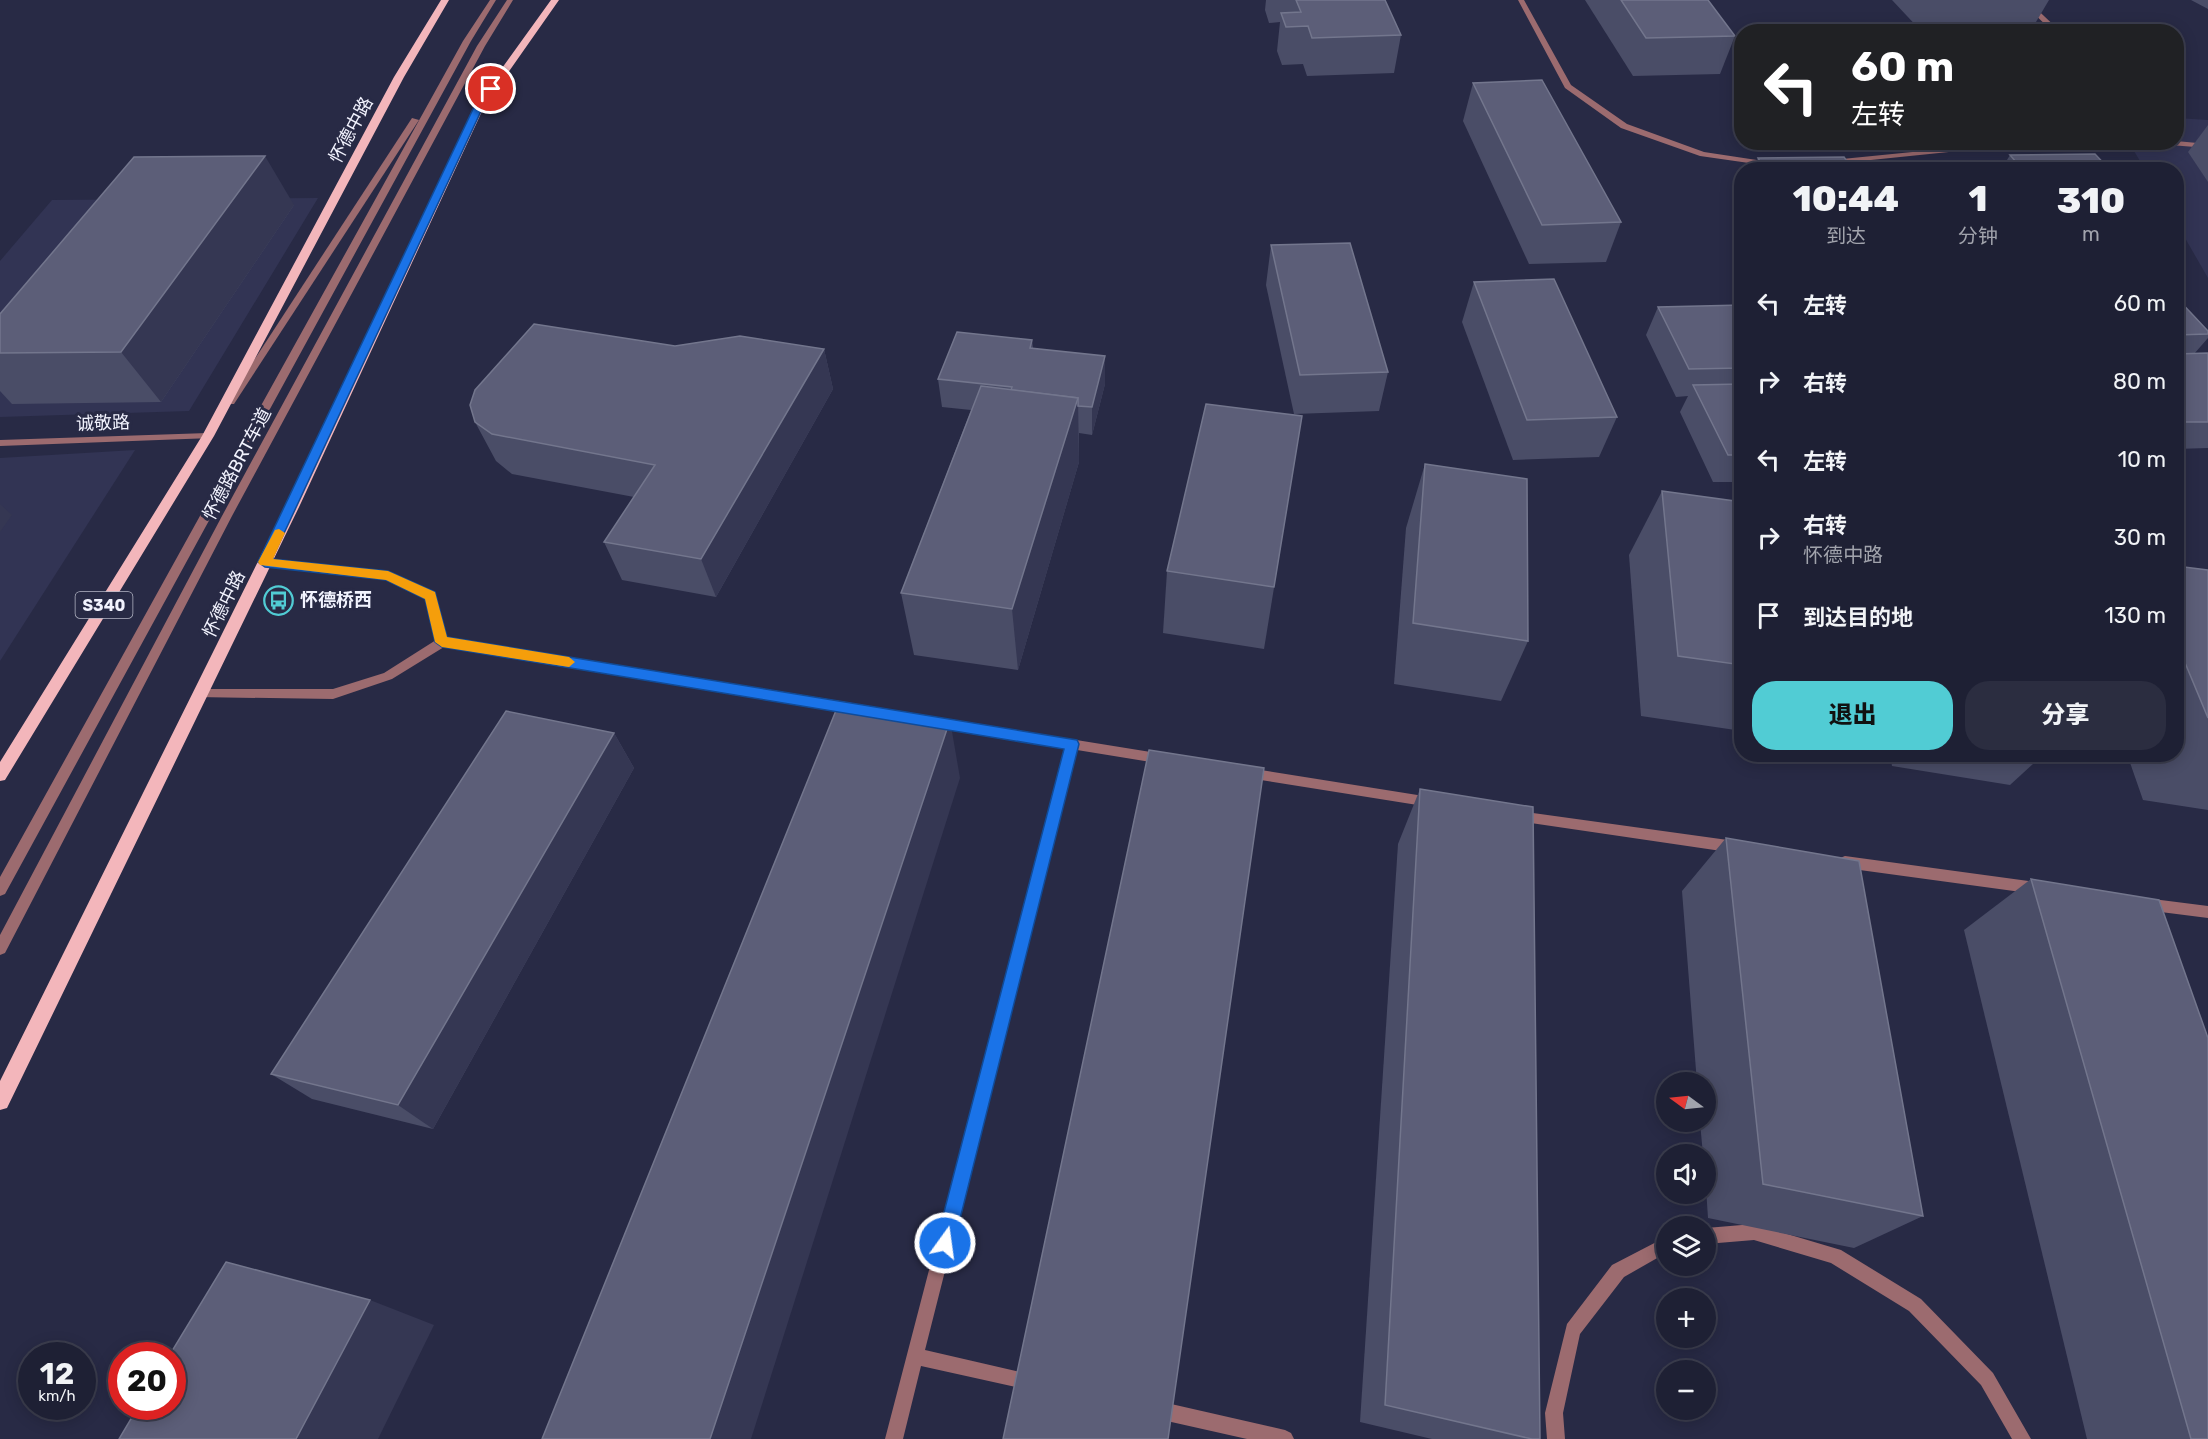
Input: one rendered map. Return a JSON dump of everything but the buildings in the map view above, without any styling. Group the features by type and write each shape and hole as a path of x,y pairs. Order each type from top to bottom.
{"main road":[{"name":"怀德中路","path":"0,775 208,436 399,77 445,0"},
{"name":"怀德中路","path":"0,1101 265,562 479,107 555,0"}],"street":[{"name":"怀德路BRT车道","path":"0,890 467,41 493,0"},
{"name":"怀德路BRT车道","path":"0,949 255,464 475,57 510,0"},
{"path":"1521,0 1568,86 1624,126 1703,154 1755,162"},
{"path":"2023,0 2049,24"},
{"path":"208,436 467,41"},
{"path":"2184,144 2208,146"},
{"path":"1828,162 1957,150"},
{"name":"诚敬路","path":"0,443 208,436"},
{"path":"265,562 388,576 431,596 442,642"},
{"path":"200,694 333,694 388,676 442,642 862,710"},
{"path":"921,720 1179,761"},
{"path":"894,1439 1072,744"},
{"path":"1238,771 1439,803"},
{"path":"1510,814 1746,849"},
{"path":"1829,860 2042,889"},
{"path":"2137,903 2208,912"},
{"path":"1716,1235 1754,1232 1835,1256 1915,1305 1987,1379 2022,1439"},
{"path":"1556,1439 1554,1413 1573,1330 1618,1271 1656,1250"},
{"path":"916,1356 1043,1385"},
{"path":"1147,1408 1285,1439"}],"shaded area":[{"path":"2184,118 2208,120 2208,278 2184,236 2184,162 2141,162 2133,150 2184,150"},
{"path":"318,198 189,411 0,417 0,261 52,200"},
{"path":"135,450 0,661 0,458"}],"slow traffic":[{"path":"279,533 265,562 388,576 431,596 442,642 569,662"}],"place":[{"name":"怀德桥西","path":"279,600"}],"route":[{"path":"491,89 479,107 265,562 388,576 431,596 442,642 1072,744 945,1243"}]}
